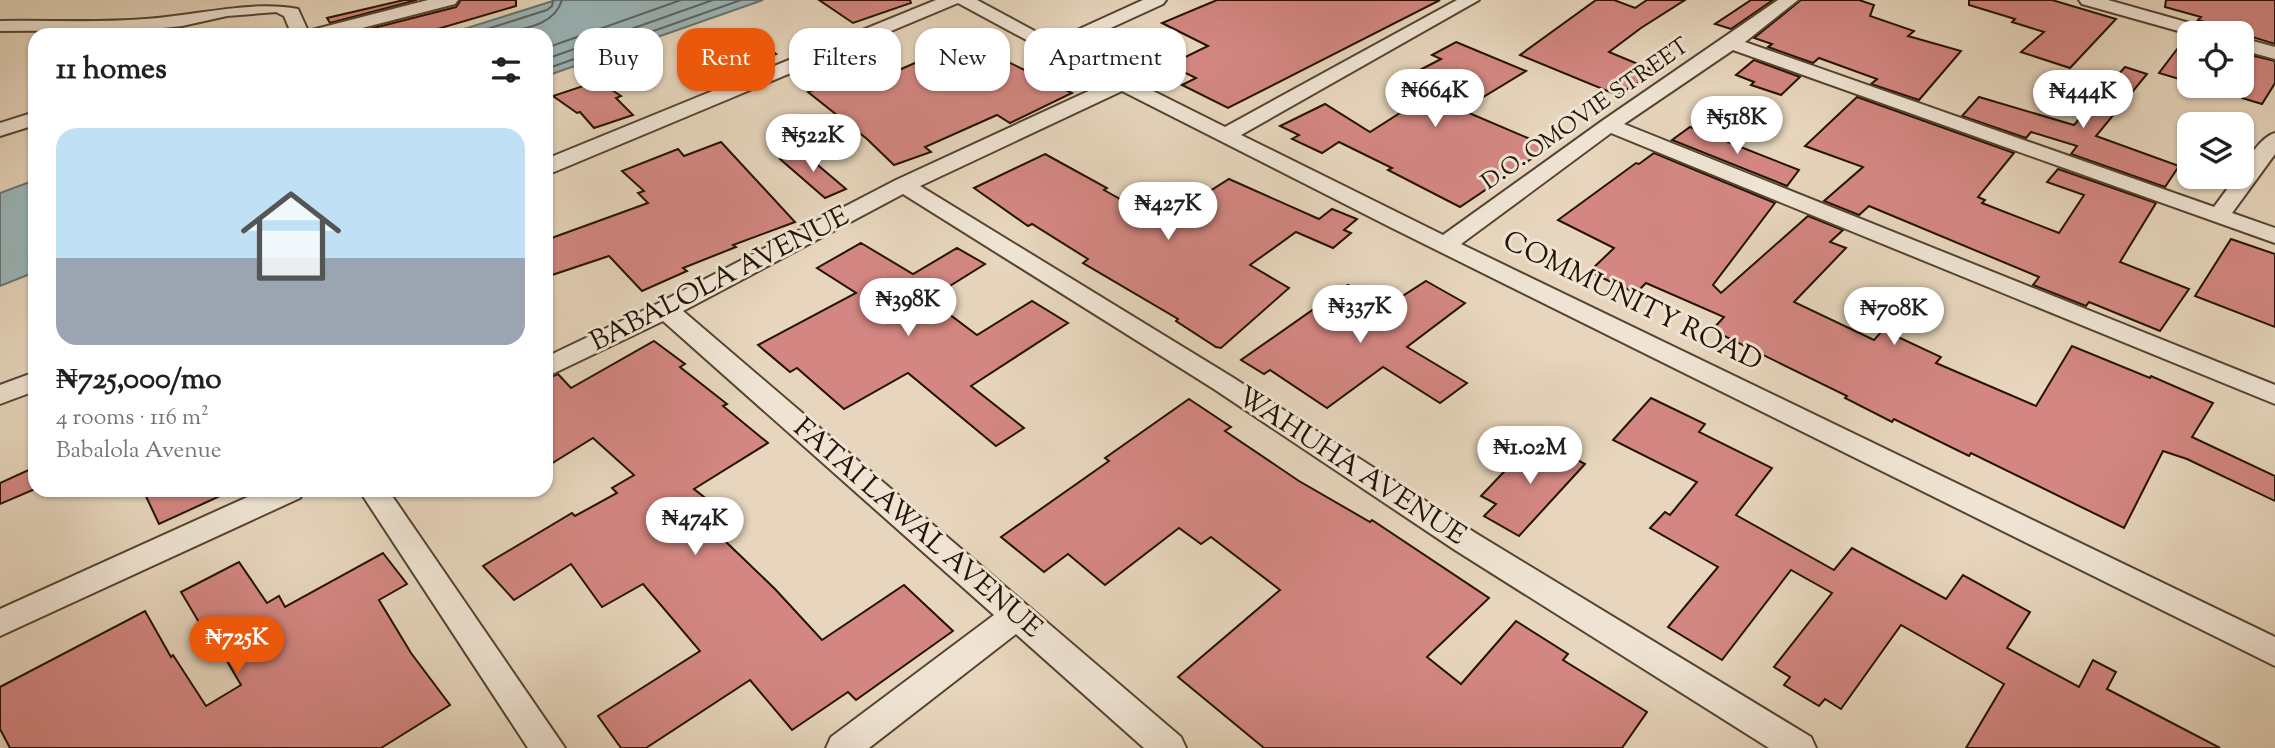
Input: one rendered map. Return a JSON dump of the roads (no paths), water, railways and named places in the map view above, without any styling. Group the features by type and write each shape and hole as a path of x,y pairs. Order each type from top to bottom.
{"street":[{"path":"341,28 449,0"},
{"path":"553,164 951,0"},
{"name":"COMMUNITY ROAD","path":"964,0 1024,33"},
{"path":"1096,28 1157,0"},
{"path":"1226,135 1470,0"},
{"name":"D.O. OMOVIE STREET","path":"1445,244 1788,0"},
{"path":"2088,0 2177,25"},
{"path":"0,26 143,25 284,4 292,13 298,28"},
{"path":"1731,43 2275,236"},
{"path":"2254,47 2275,53"},
{"name":"BABALOLA AVENUE","path":"553,365 666,310 904,185 1105,91"},
{"name":"COMMUNITY ROAD","path":"1138,91 2275,652"},
{"path":"0,130 28,120"},
{"path":"1609,125 2275,395"},
{"path":"2218,217 2275,139"},
{"name":"WAHUHA AVENUE","path":"904,185 1223,383 1466,542 1799,748"},
{"name":"FATAI LAWAL AVENUE","path":"666,310 1169,748"},
{"path":"0,395 28,385"},
{"path":"0,623 275,497"},
{"path":"378,497 548,748"},
{"path":"844,748 1016,616"}],"water":[{"path":"556,0 763,0 663,35 663,28 574,28 574,66 553,74 553,28 467,28"},
{"path":"28,183 28,275 0,286 0,193"}]}
